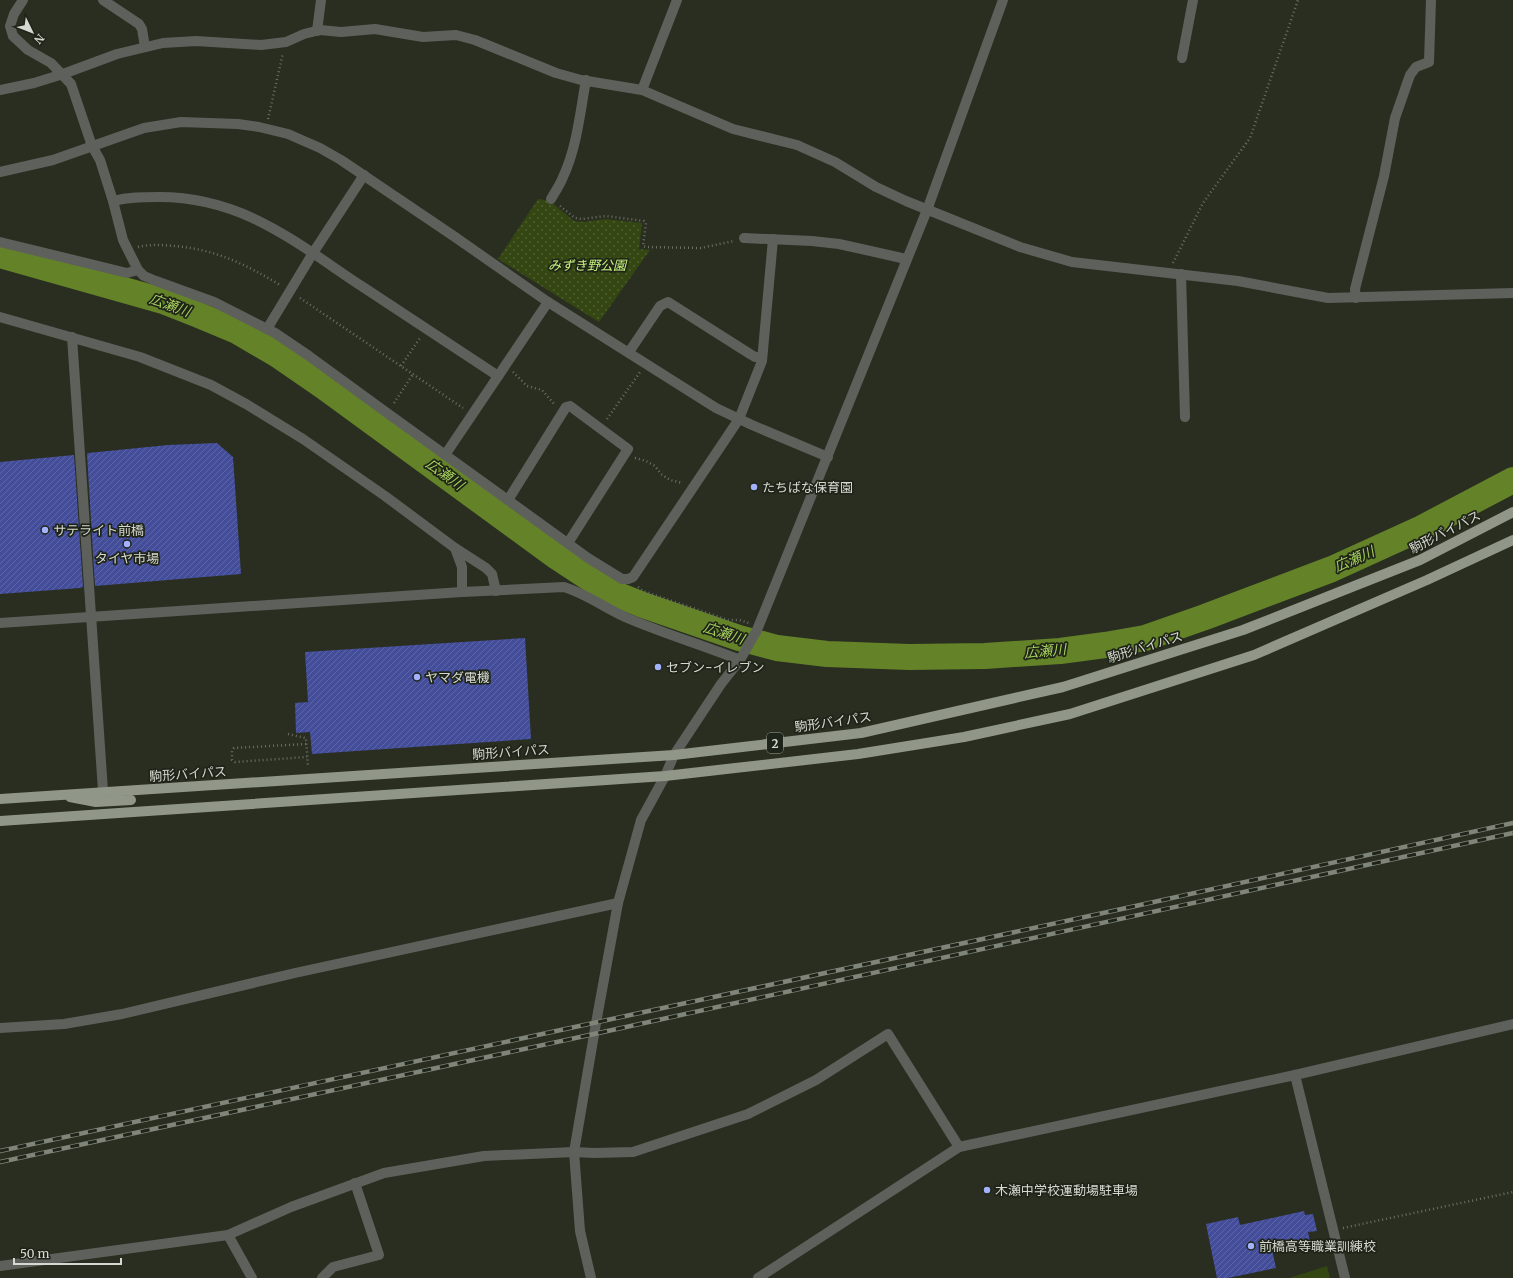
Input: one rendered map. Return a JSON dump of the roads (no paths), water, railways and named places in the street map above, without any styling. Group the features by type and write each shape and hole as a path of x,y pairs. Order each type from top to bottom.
{"main road":[{"name":"駒形バイパス","path":"0,799 103,791 674,755 861,733 1063,687 1243,630 1420,560 1513,512"},
{"name":"2","path":"0,821 665,776 858,754 964,737 1070,714 1254,655 1427,580 1513,540"},
{"path":"60,794 96,802 131,800"}],"street":[{"path":"23,0 14,14 10,26 13,36 28,50 51,63 71,84 92,146 100,160 114,201 123,240 138,270 144,276 156,282 214,302 267,329 310,356 568,543 622,579 628,580 633,577 739,419 762,361 773,239"},
{"path":"103,0 139,24 142,29 145,47"},
{"path":"317,31 321,0"},
{"path":"642,90 677,0"},
{"path":"591,1278 580,1232 574,1152 618,903 641,820 665,776 674,755 721,684 742,656 758,628 927,210 1003,0"},
{"path":"1182,58 1193,0"},
{"path":"1356,298 1355,289 1384,176 1395,118 1410,75 1416,67 1429,62 1431,0"},
{"path":"0,90 34,83 117,54 163,43 196,41 262,45 286,42 304,34 317,31 341,32 375,29 423,37 456,35 465,37 556,74 642,90 733,129 797,145 835,162 876,186 927,210 1020,247 1072,262 1238,281 1328,298 1513,292"},
{"path":"551,199 563,178 570,159 577,132 586,80"},
{"path":"0,172 53,160 144,128 181,122 238,124 288,134 320,148 364,175 548,302 716,408 828,457"},
{"path":"267,329 313,253 364,175"},
{"path":"114,201 140,197 171,197 195,200 223,206 260,220 313,253 498,376"},
{"path":"744,238 812,241 839,244 906,259"},
{"path":"0,242 127,274 138,270"},
{"path":"1180,274 1184,417"},
{"path":"445,455 548,302"},
{"path":"629,352 660,306 668,302 755,357 762,357"},
{"path":"0,317 140,357 211,385 246,404 303,439 386,496 455,548 486,568 492,574 496,590"},
{"path":"72,337 103,791"},
{"path":"508,500 566,407 570,406 601,428 628,449 568,543"},
{"path":"455,548 462,568 462,592"},
{"path":"0,623 462,592 564,587 580,592 634,621 742,656"},
{"path":"0,1028 64,1024 122,1014 295,973 618,903"},
{"path":"758,1278 959,1147 1296,1075 1513,1024"},
{"path":"0,1266 228,1236 291,1207 384,1173 484,1156 574,1152 633,1152 748,1114 816,1080 888,1034 959,1147"},
{"path":"1296,1075 1344,1278"},
{"path":"322,1278 333,1267 379,1255 355,1183"},
{"path":"228,1236 252,1278"}],"waterway":[{"name":"広瀬川","path":"0,255 163,301 237,331 278,355 323,386 557,557 598,584 618,595 643,605 739,638 777,648 827,654 909,657 985,656 1060,651 1145,638 1332,569 1422,528 1513,480"}],"railway":[{"path":"0,1151 1513,823"},
{"path":"0,1162 1513,833"}],"place":[{"name":"たちばな保育園","path":"754,487"},
{"name":"サテライト前橋","path":"45,530"},
{"name":"タイヤ市場","path":"127,544"},
{"name":"セブン-イレブン","path":"658,667"},
{"name":"ヤマダ電機","path":"417,677"},
{"name":"木瀬中学校運動場駐車場","path":"987,1190"},
{"name":"前橋高等職業訓練校","path":"1251,1246"}],"park label":[{"name":"みずき野公園","path":"587,265"}]}
